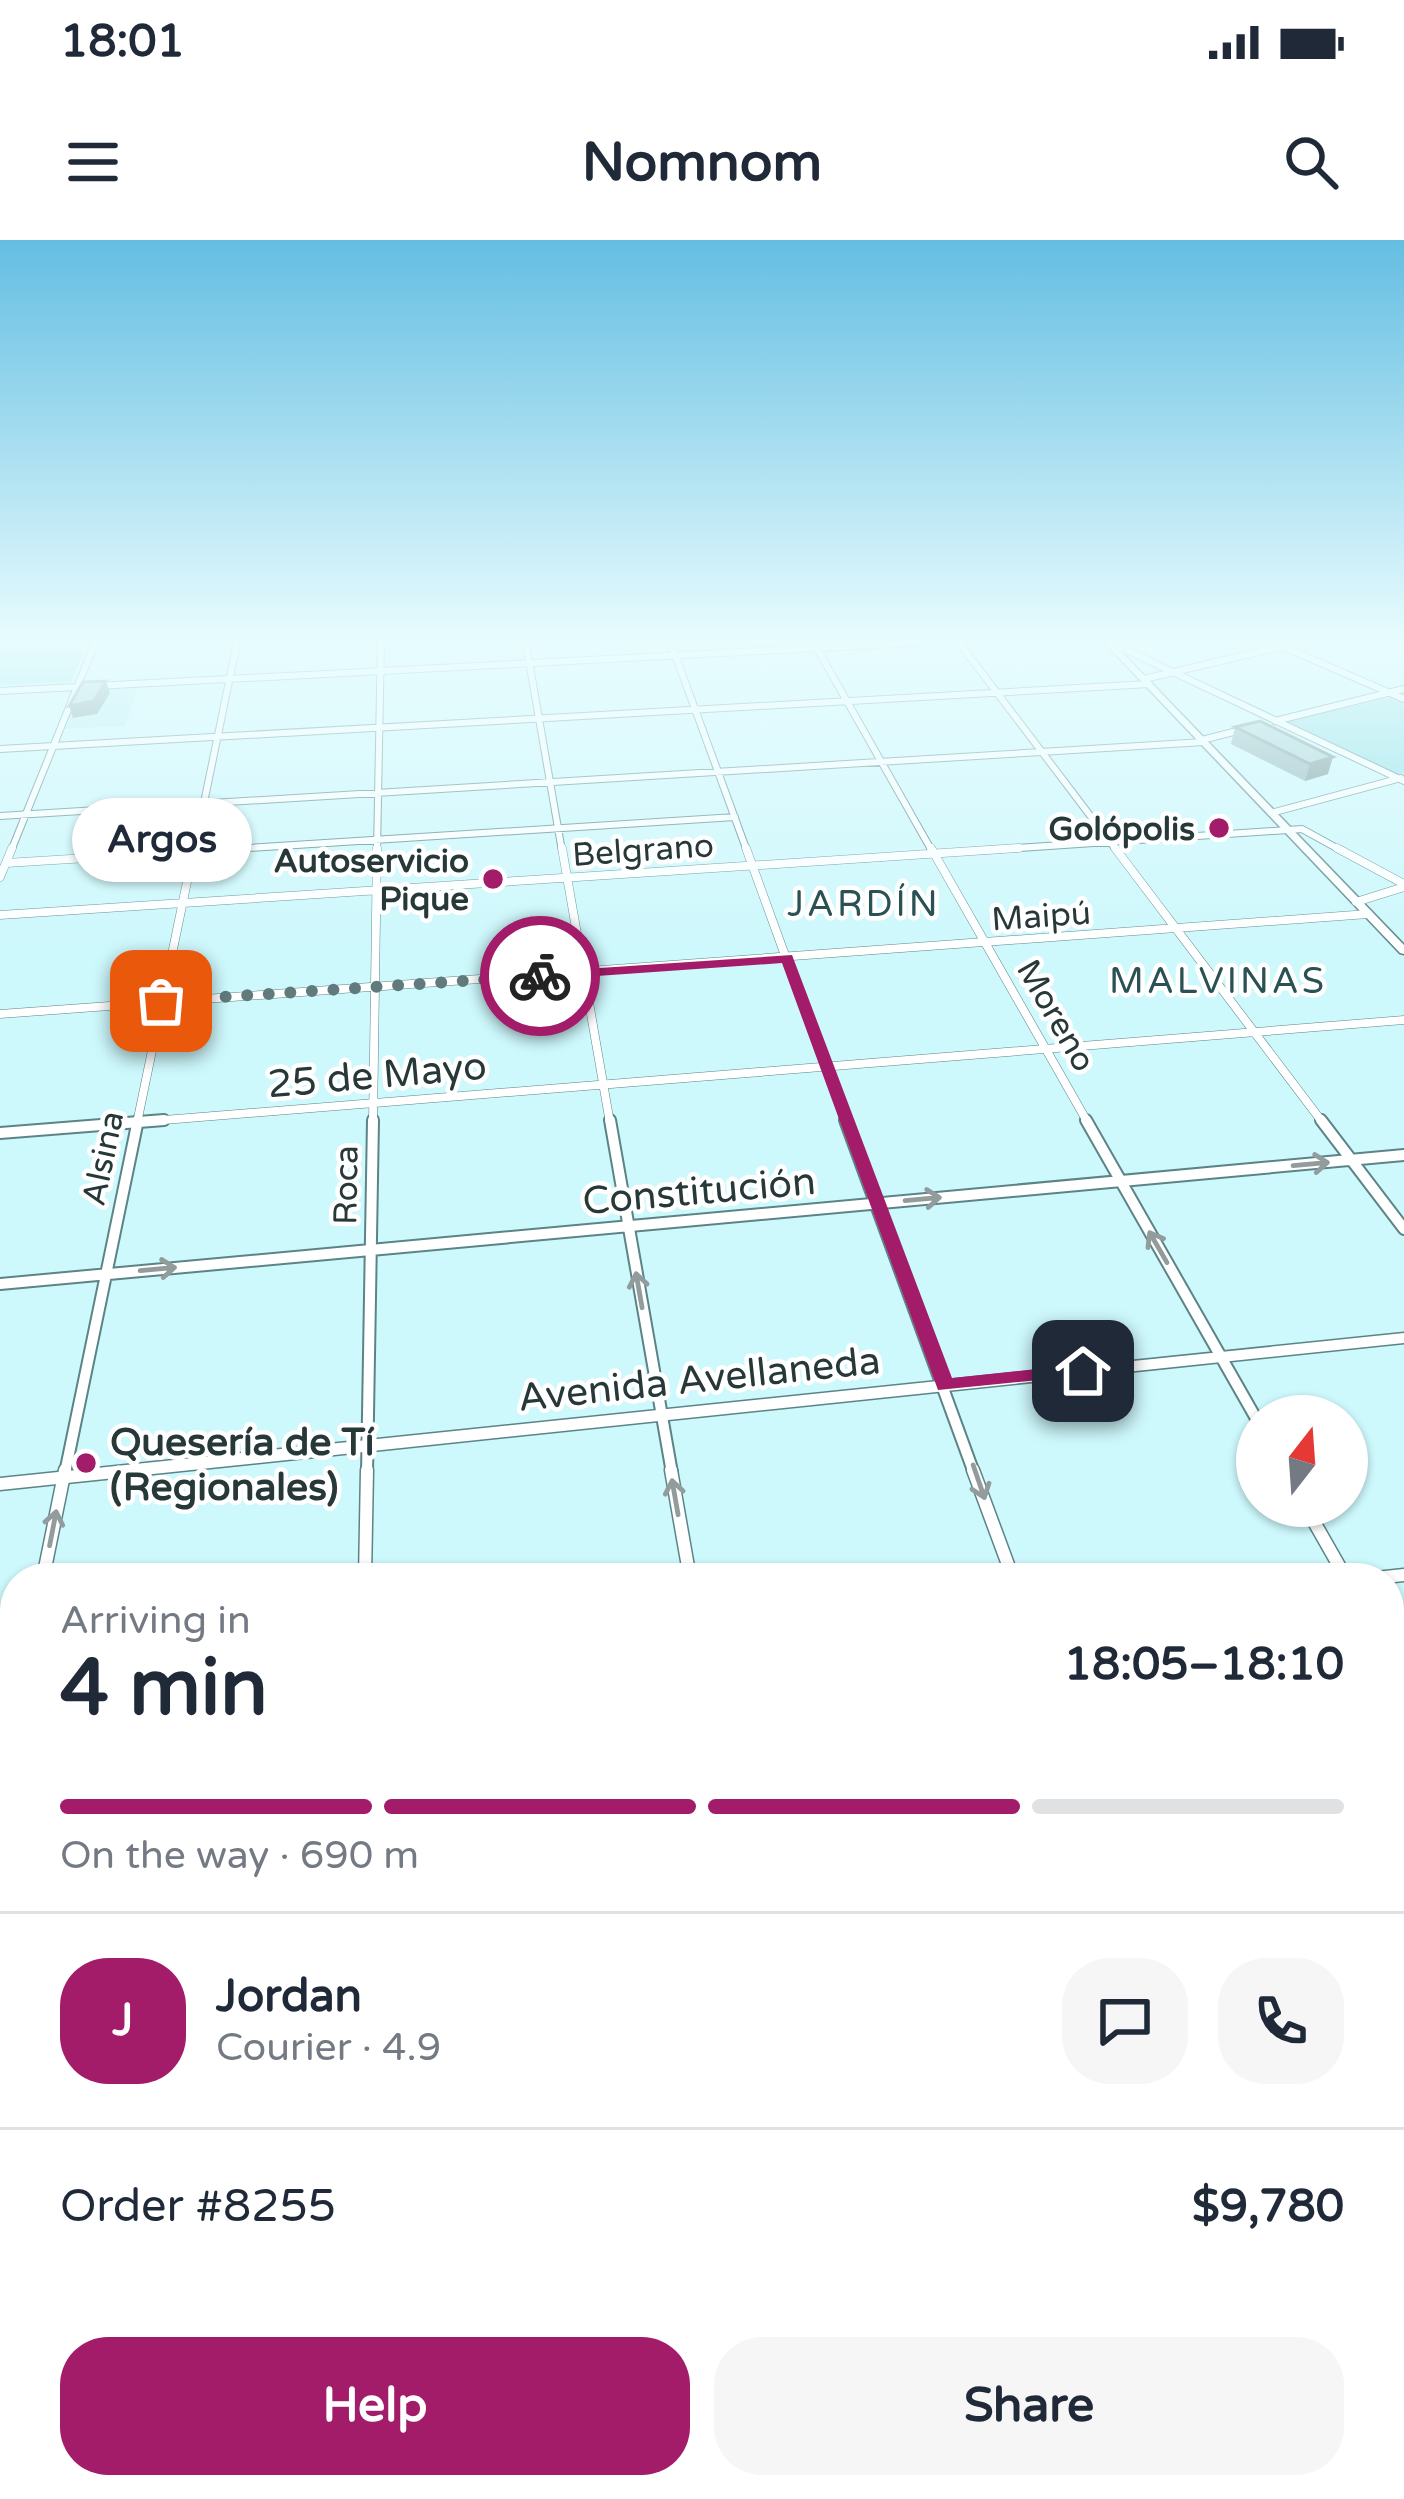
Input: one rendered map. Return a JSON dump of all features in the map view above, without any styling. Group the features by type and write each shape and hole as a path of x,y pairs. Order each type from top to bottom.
{"main road":[{"path":"1205,743 1404,951"},
{"name":"Avenida Avellaneda","path":"0,1474 367,1442 1404,1333"},
{"name":"Avenida Avellaneda","path":"0,1484 64,1472"}],"street":[{"path":"0,749 95,743"},
{"name":"Alsina","path":"46,1563 216,743"},
{"name":"Roca","path":"365,1563 379,743"},
{"path":"543,743 687,1563"},
{"path":"708,743 1008,1563"},
{"name":"Moreno","path":"872,743 1243,1395"},
{"path":"1035,743 1404,1229"},
{"path":"0,816 1171,743"},
{"path":"1325,743 1402,779"},
{"path":"0,877 52,746"},
{"path":"1271,813 1402,779"},
{"path":"6,863 735,817"},
{"path":"1288,830 1302,829 1404,885"},
{"name":"Belgrano","path":"0,915 1288,830"},
{"path":"1356,902 1404,885"},
{"name":"Maipú","path":"0,1014 1368,914"},
{"name":"25 de Mayo","path":"0,1132 1404,1020"},
{"name":"Constitución","path":"0,1284 1404,1155"},
{"path":"1317,1527 1337,1563"}],"shaded area":[{"path":"1330,743 1404,743 1404,773 1396,775"}],"building":[{"path":"1268,743 1305,743 1333,757 1310,764"}],"way so far":[{"path":"161,1001 540,976"}],"place":[{"name":"Golópolis","path":"1219,828"},
{"name":"Autoservicio Pique","path":"493,879"},
{"name":"Argos","path":"161,1001"},
{"name":"Quesería de Tí (Regionales)","path":"86,1463"}],"district":[{"name":"JARDÍN","path":"864,903"},
{"name":"MALVINAS","path":"1218,980"}],"route":[{"path":"540,976 787,958 945,1385 1083,1371"}]}
